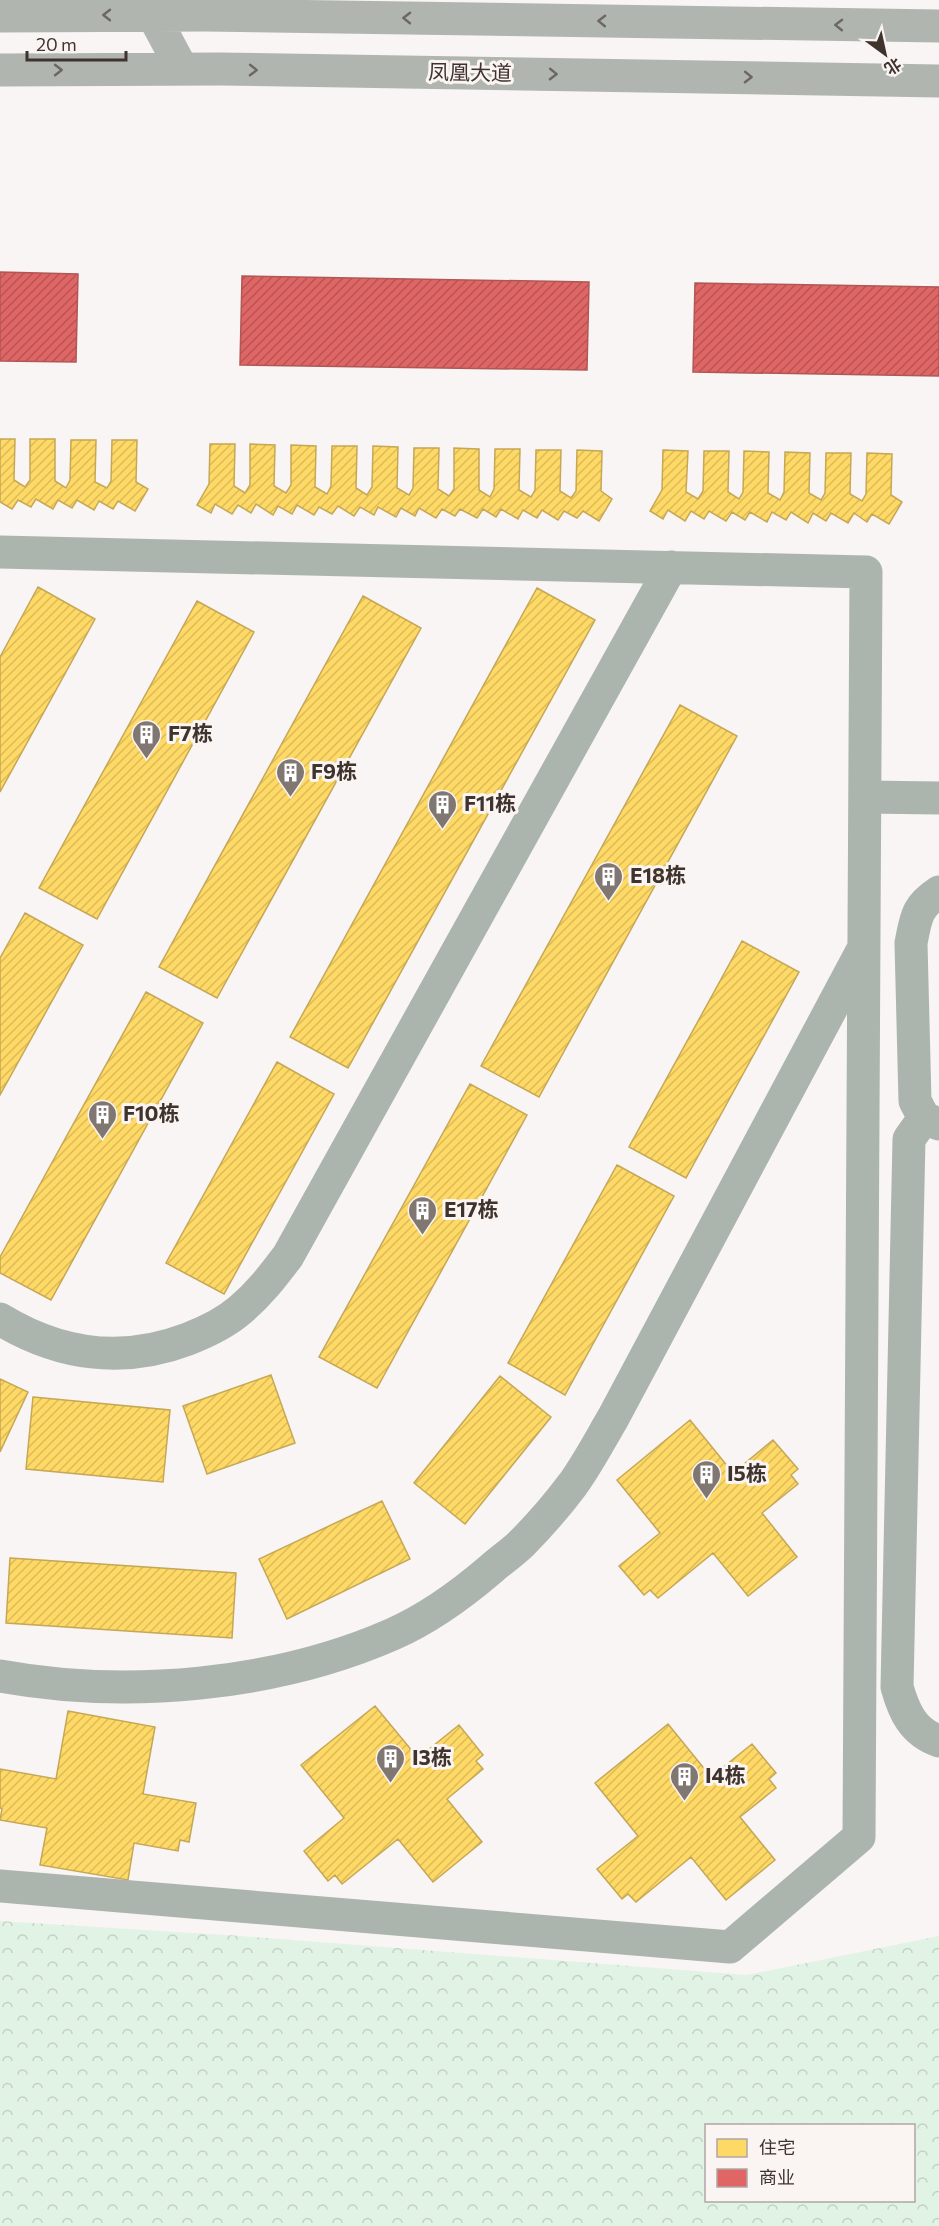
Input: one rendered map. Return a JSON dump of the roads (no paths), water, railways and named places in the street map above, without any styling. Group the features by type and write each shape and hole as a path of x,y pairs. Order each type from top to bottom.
{"main road":[{"path":"153,8 182,69"},
{"path":"0,16 153,8 649,11 939,27"},
{"path":"182,69 205,8"},
{"name":"凤凰大道","path":"0,70 182,69 939,81"}],"lane":[{"path":"0,552 866,572 859,1837 730,1947 0,1886"},
{"path":"0,1319 23,1333 58,1346 96,1353 134,1353 171,1346 206,1332 238,1312 266,1286 288,1256 671,567"},
{"path":"865,797 939,798"},
{"path":"939,892 924,902 916,920 911,944 915,1101 932,1121 909,1139 897,1687 903,1709 912,1723 929,1738 939,1741"},
{"path":"0,1676 67,1684 133,1686 189,1683 244,1676 321,1661 394,1634 461,1594 521,1544 572,1485 613,1418 864,948"}],"place":[{"name":"F7栋","path":"147,760"},
{"name":"F9栋","path":"290,798"},
{"name":"F11栋","path":"443,830"},
{"name":"E18栋","path":"609,902"},
{"name":"F10栋","path":"102,1140"},
{"name":"E17栋","path":"423,1236"},
{"name":"I5栋","path":"706,1500"},
{"name":"I3栋","path":"391,1784"},
{"name":"I4栋","path":"684,1802"}]}
